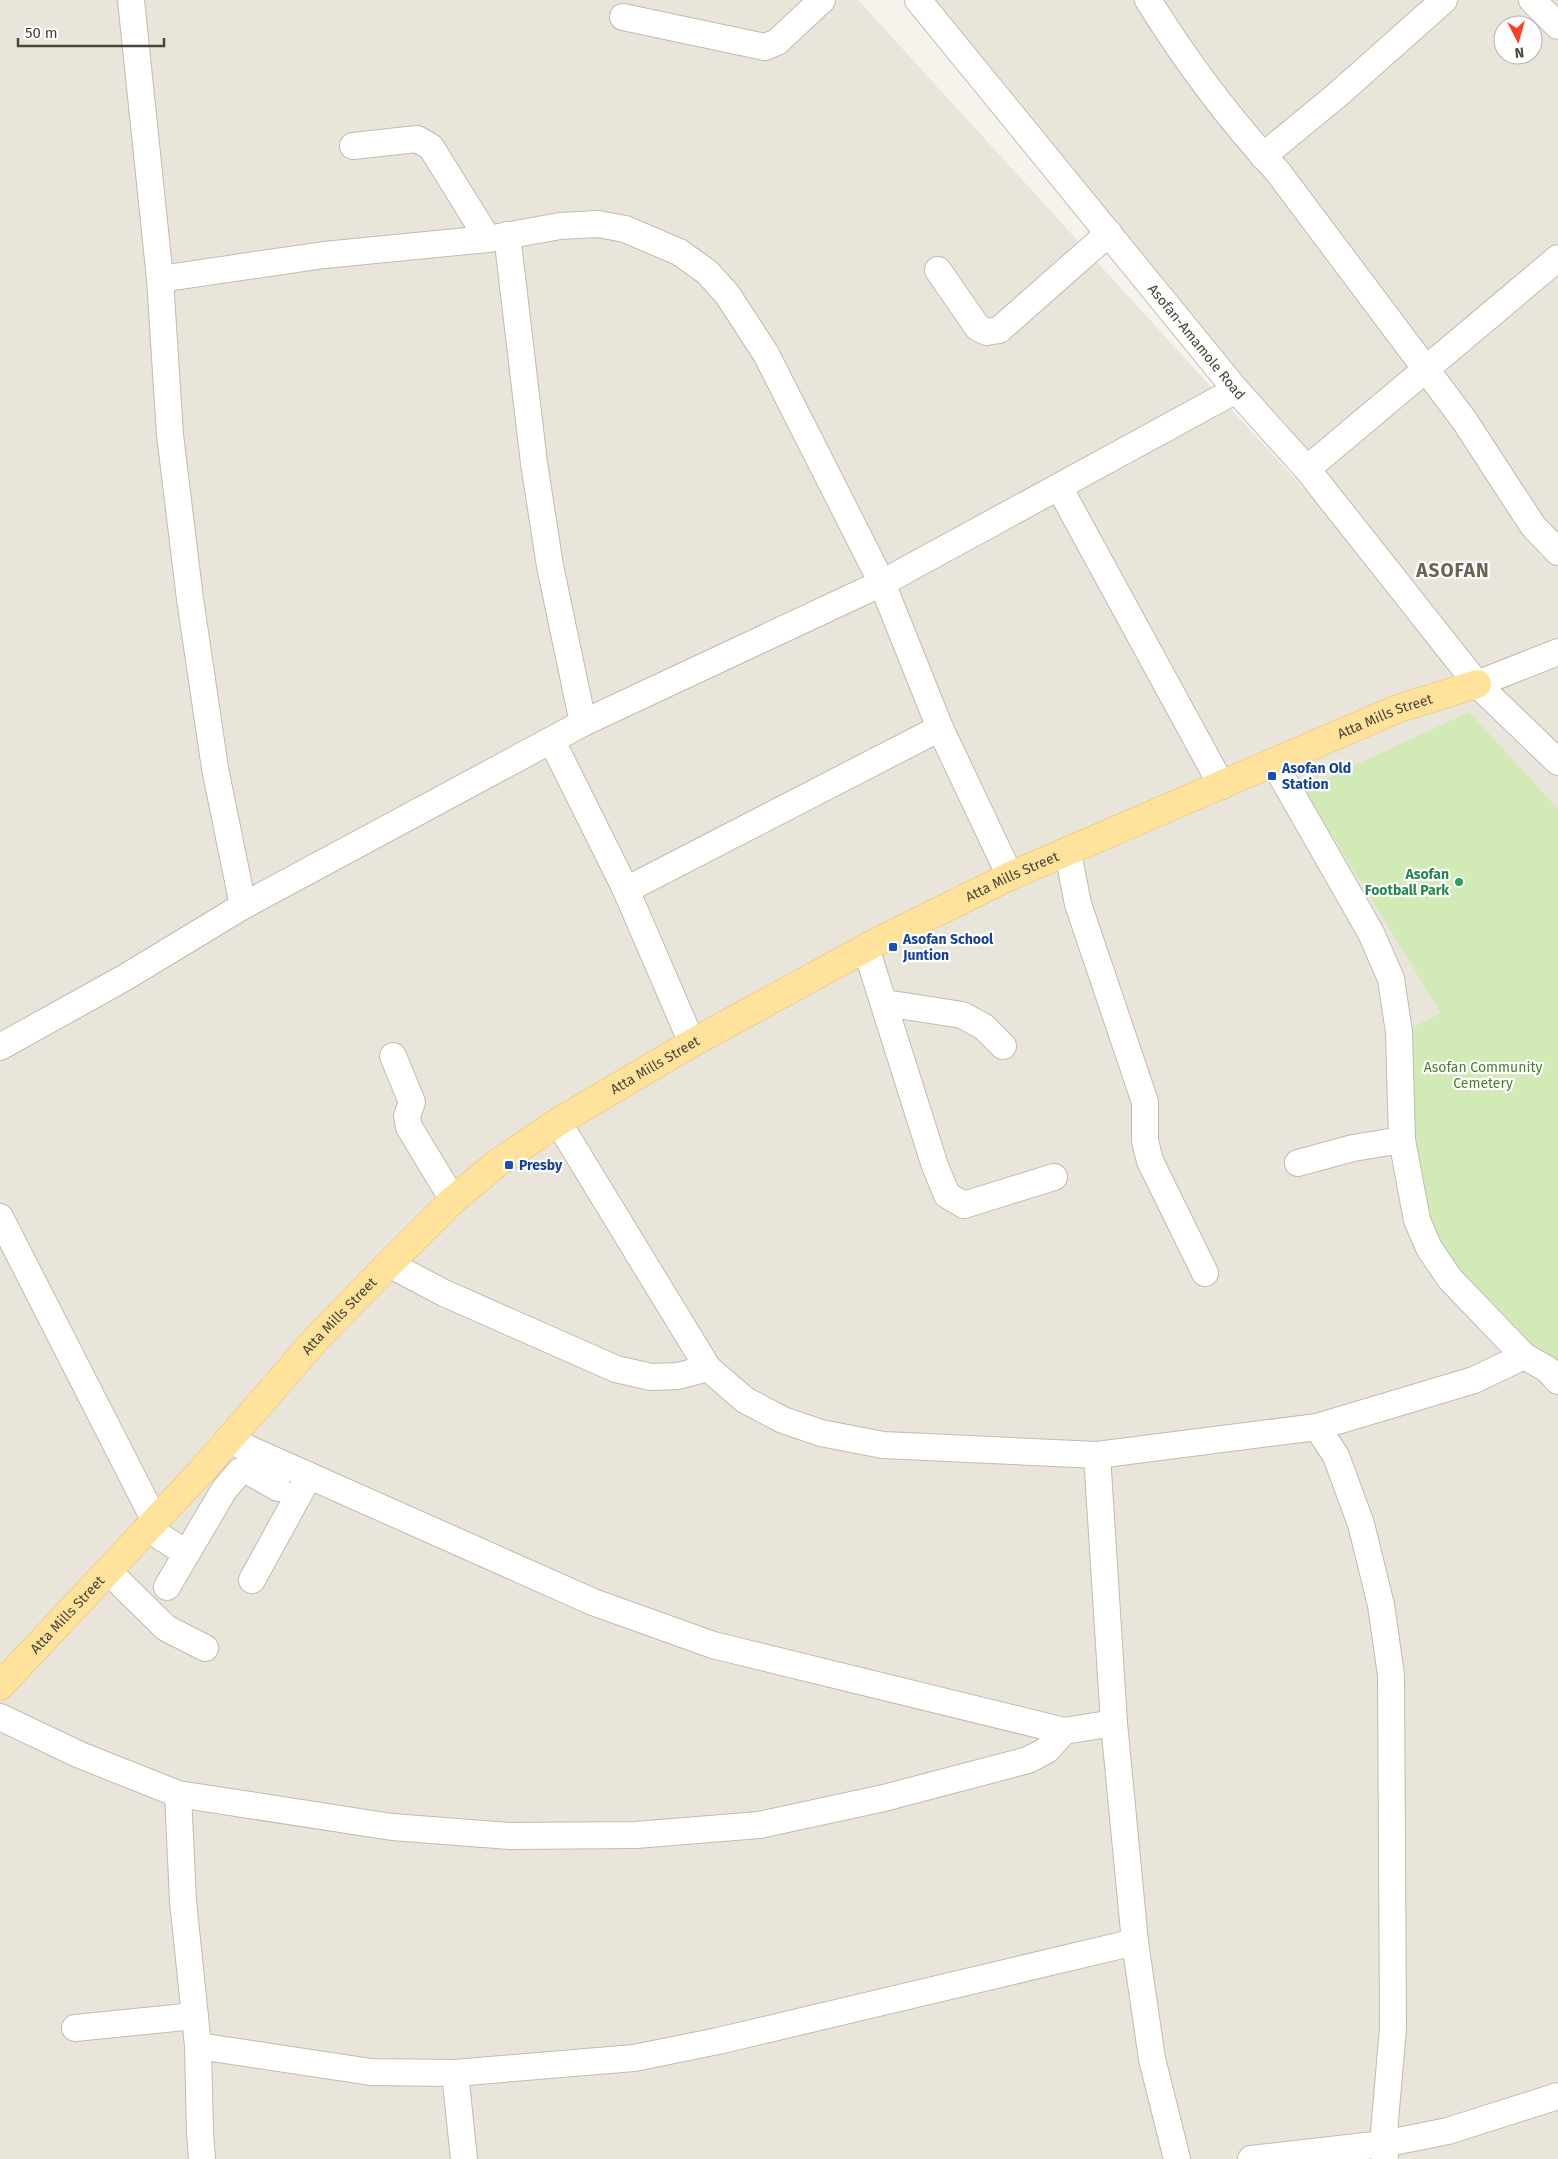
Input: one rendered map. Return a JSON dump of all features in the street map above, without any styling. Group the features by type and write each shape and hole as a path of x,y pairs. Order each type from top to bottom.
{"main road":[{"name":"Atta Mills Street","path":"0,1686 199,1474 318,1337 452,1200 495,1165 558,1122 692,1042 866,948 1010,876 1068,853 1397,709 1476,684"}],"street":[{"path":"130,0 160,279 170,435 190,599 215,768 244,906"},
{"path":"623,17 765,47 778,42 822,0"},
{"name":"Asofan-Amamole Road","path":"918,0 1236,390 1307,469 1476,684 1558,762"},
{"path":"1148,0 1170,36 1224,109 1310,214 1464,420 1533,526 1558,552"},
{"path":"1263,156 1336,96 1444,0"},
{"path":"1532,0 1558,26"},
{"path":"354,146 416,139 425,142 431,146 497,237 550,566 583,724"},
{"path":"160,279 324,255 497,237 560,226 598,224 625,229 671,249 707,272 727,294 766,354 882,583 940,728 1010,876"},
{"path":"938,270 978,328 987,332 999,330 1109,233"},
{"path":"1307,469 1558,258"},
{"path":"0,1047 124,978 244,906 583,724 882,583 1236,390"},
{"path":"1059,487 1222,786"},
{"path":"1476,684 1558,652"},
{"path":"626,890 940,728"},
{"path":"552,741 626,890 692,1042"},
{"path":"1274,763 1371,932 1392,979 1399,1032 1402,1140 1417,1220 1428,1248 1450,1279 1524,1356 1547,1369 1558,1381"},
{"path":"1068,853 1078,904 1144,1102 1145,1141 1150,1161 1205,1273"},
{"path":"866,948 885,1003 935,1166 947,1195 964,1205 1054,1176"},
{"path":"885,1003 962,1015 984,1027 1003,1046"},
{"path":"394,1056 412,1102 407,1116 409,1128 452,1200"},
{"path":"558,1122 708,1368 745,1400 783,1420 820,1433 883,1445 1097,1455 1277,1431 1317,1428 1474,1380 1524,1356"},
{"path":"1298,1163 1353,1148 1402,1140"},
{"path":"0,1217 151,1525 186,1553"},
{"path":"389,1264 444,1293 616,1369 651,1377 678,1376 708,1368"},
{"path":"1317,1428 1336,1456 1361,1524 1381,1605 1391,1675 1393,2028 1384,2152"},
{"path":"229,1440 593,1602 713,1644 1064,1731 1114,1723"},
{"path":"1097,1455 1114,1723 1135,1942 1152,2060 1177,2159"},
{"path":"167,1587 224,1490 240,1471 248,1471 278,1488"},
{"path":"199,1474 224,1490"},
{"path":"252,1580 309,1476"},
{"path":"109,1572 166,1628 205,1648"},
{"path":"0,1717 80,1755 178,1794 392,1827 510,1836 636,1835 759,1825 884,1798 1028,1760 1047,1750 1064,1731"},
{"path":"178,1794 183,1901 198,2046 202,2159"},
{"path":"198,2046 371,2072 456,2073 634,2058 718,2041 1135,1942"},
{"path":"75,2028 195,2016"},
{"path":"456,2073 464,2159"},
{"path":"1251,2159 1384,2152 1558,2096"}],"shaded area":[{"path":"0,0 858,0 1558,767 1558,2159 0,2159"},
{"path":"918,0 1558,0 1558,760"}],"green space":[{"name":"Asofan Community Cemetery","path":"1469,712 1558,809 1558,1362 1527,1341 1453,1262 1427,1223 1412,1148 1407,1030 1441,1013 1304,789"}],"place":[{"name":"Asofan Old Station","path":"1272,776"},
{"name":"Asofan Football Park","path":"1459,882"},
{"name":"Asofan School Juntion","path":"893,947"},
{"name":"Presby","path":"509,1165"}],"district":[{"name":"ASOFAN","path":"1453,570"}]}
